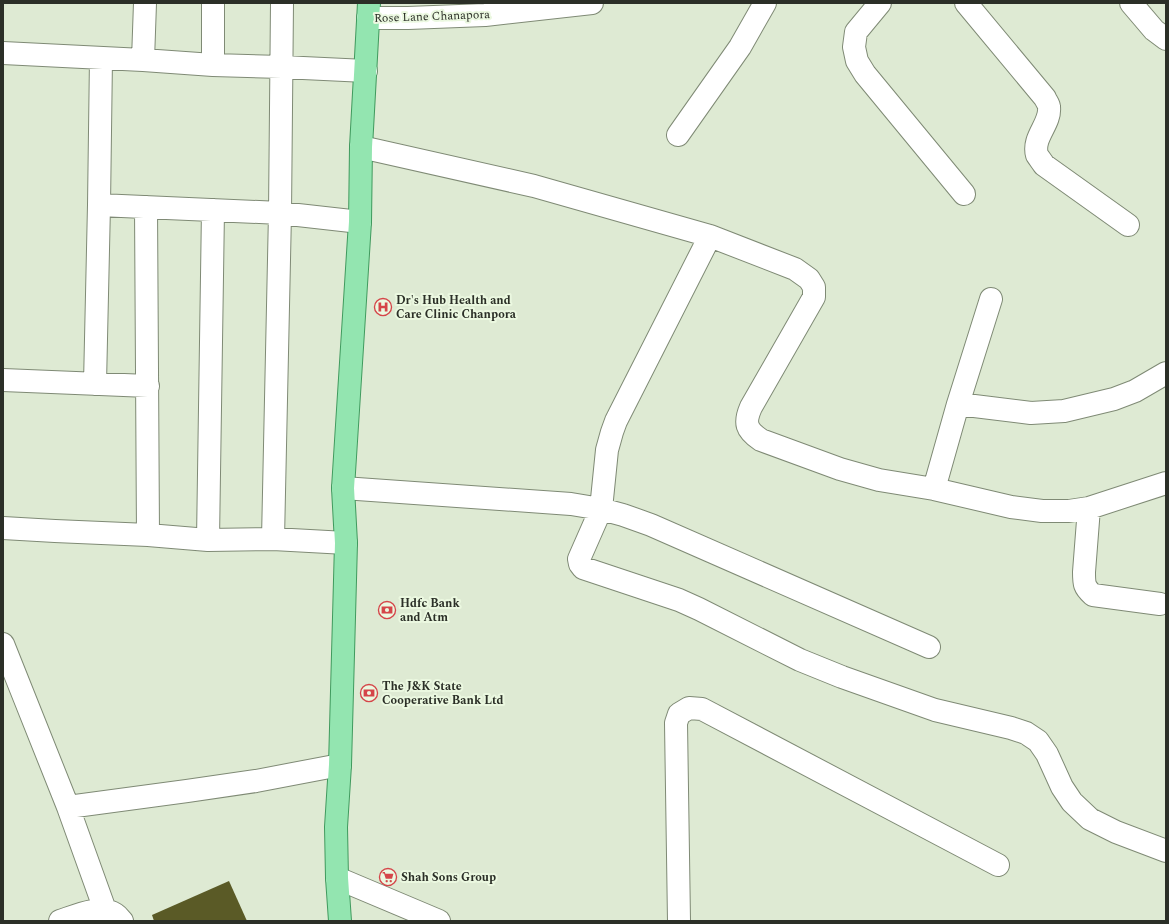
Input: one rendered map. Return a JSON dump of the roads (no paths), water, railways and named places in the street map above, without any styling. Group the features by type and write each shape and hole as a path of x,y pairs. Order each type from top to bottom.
{"main road":[{"path":"340,921 336,827 340,765 346,543 343,488 360,222 368,10"}],"street":[{"path":"143,60 145,3"},
{"path":"213,3 213,66"},
{"path":"273,539 280,213 282,3"},
{"name":"Rose Lane Chanapora","path":"368,10 408,18 485,15 592,3"},
{"path":"678,135 740,47 765,3"},
{"path":"880,3 856,32 854,47 857,61 865,74 964,194"},
{"path":"966,3 1045,98 1049,106 1048,118 1039,135 1036,147 1038,156 1044,165 1128,225"},
{"path":"1131,3 1154,30 1166,39"},
{"path":"3,53 143,60 213,66 282,67 366,71"},
{"path":"95,384 101,58"},
{"path":"362,148 534,186 710,236 795,269 809,279 814,287 814,297 747,416 748,425 753,434 761,440 840,469 879,480 934,489 1011,507 1042,511 1069,511 1089,508 1166,483"},
{"path":"99,205 280,213 360,222"},
{"path":"146,207 148,535"},
{"path":"208,540 213,210"},
{"path":"710,236 616,421 607,450 601,509 579,559 580,564 583,568 679,600 800,660 842,677 935,710 1011,728 1026,734 1038,741 1048,754 1062,787 1072,802 1090,819 1116,832 1166,851"},
{"path":"934,489 958,404 991,299"},
{"path":"958,404 1031,413 1064,411 1114,399 1135,390 1166,373"},
{"path":"3,380 148,386"},
{"path":"343,488 572,504 601,509 623,515 651,525 929,648"},
{"path":"1089,508 1084,572 1086,589 1094,595 1160,604"},
{"path":"3,528 148,535 208,540 273,539 346,543"},
{"path":"3,644 68,807 114,916"},
{"path":"679,921 676,723 679,714 689,708 702,709 998,864"},
{"path":"68,807 256,781 340,765"},
{"path":"337,878 439,921"},
{"path":"60,921 98,910 114,916"}],"place":[{"name":"Dr's Hub Health and Care Clinic Chanpora","path":"383,307"},
{"name":"Hdfc Bank and Atm","path":"387,610"},
{"name":"The J&K State Cooperative Bank Ltd","path":"369,693"},
{"name":"Shah Sons Group","path":"388,877"}]}
